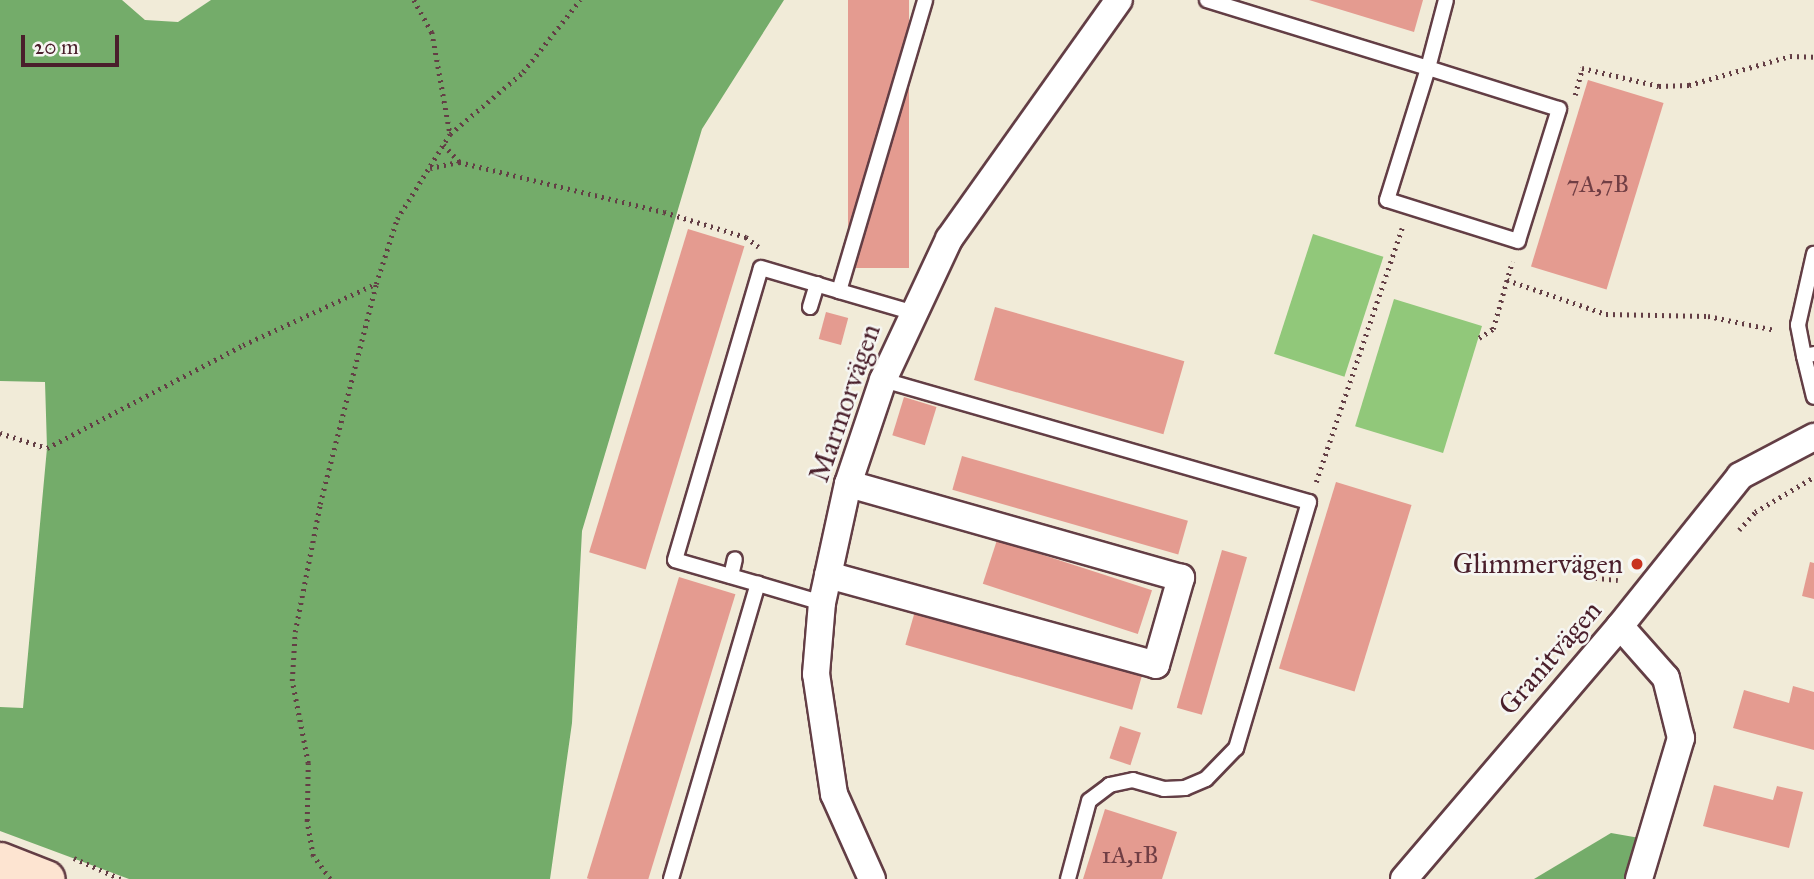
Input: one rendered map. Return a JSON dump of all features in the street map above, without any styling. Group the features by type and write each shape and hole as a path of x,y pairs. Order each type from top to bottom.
{"street":[{"name":"Marmorvägen","path":"872,879 834,794 822,737 816,674 822,603 848,484 883,380 911,312 949,239 1119,0"},
{"name":"Granitvägen","path":"1404,879 1620,626 1740,476 1814,437"},
{"path":"828,575 1156,665 1181,578 848,484"},
{"path":"1620,626 1666,678 1681,738 1639,879"},
{"path":"0,861 47,879"}],"lane":[{"path":"839,291 925,0"},
{"path":"1207,0 1428,68 1559,108 1518,241 1387,200 1428,68 1446,0"},
{"path":"1814,254 1799,338 1809,355 1814,397"},
{"path":"822,603 675,560 761,268 911,312"},
{"path":"810,307 817,284"},
{"path":"883,380 1309,502 1236,748 1214,773 1185,788 1164,789 1133,780 1110,785 1099,793 1089,801 1068,879"},
{"path":"731,576 735,559"},
{"path":"671,879 758,584"}],"path":[{"path":"414,0 432,32 450,134"},
{"path":"330,879 313,856 311,845 307,763 292,681 295,632 320,504 376,284 397,219 450,134 523,72 580,0"},
{"path":"1559,108 1574,99 1582,68 1658,86 1689,85 1790,56 1814,57"},
{"path":"443,145 459,162"},
{"path":"429,168 459,162 664,212 752,241 763,255 761,268"},
{"path":"1309,502 1409,207"},
{"path":"1479,338 1493,329 1518,241"},
{"path":"1507,280 1606,313 1708,316 1747,322 1799,338"},
{"path":"0,433 47,448 243,345 376,284"},
{"path":"1588,577 1624,581"}],"green space":[{"path":"0,0 122,0 145,20 178,22 211,0 784,0 702,129 582,531 572,723 550,879 129,879 0,831 0,707 23,708 47,448 45,382 0,381"},
{"path":"1313,234 1383,257 1344,377 1274,354"},
{"path":"1394,299 1482,326 1443,453 1355,426"},
{"path":"1611,833 1651,840 1639,879 1534,879"}],"building":[{"path":"848,0 909,0 909,268 848,268"},
{"path":"1309,0 1423,0 1414,32"},
{"path":"1588,80 1664,103 1607,290 1531,266"},
{"path":"688,229 744,246 646,569 589,552"},
{"path":"995,307 1184,361 1163,434 974,380"},
{"path":"826,312 848,318 841,345 819,339"},
{"path":"904,397 937,407 925,445 892,435"},
{"path":"962,456 1188,521 1178,554 952,490"},
{"path":"1336,482 1412,505 1355,692 1279,668"},
{"path":"997,540 1152,590 1138,634 983,584"},
{"path":"1222,550 1247,557 1202,715 1177,708"},
{"path":"1810,562 1814,563 1814,599 1802,596"},
{"path":"679,577 735,594 648,879 587,878"},
{"path":"915,611 1142,676 1132,710 905,645"},
{"path":"1793,686 1814,692 1814,750 1733,728 1744,690 1789,703"},
{"path":"1120,726 1141,733 1130,765 1109,758"},
{"path":"1714,785 1773,800 1777,786 1803,792 1789,848 1703,826"},
{"path":"1105,809 1177,832 1162,879 1083,879"}],"place":[{"name":"Glimmervägen","path":"1637,564"}]}
